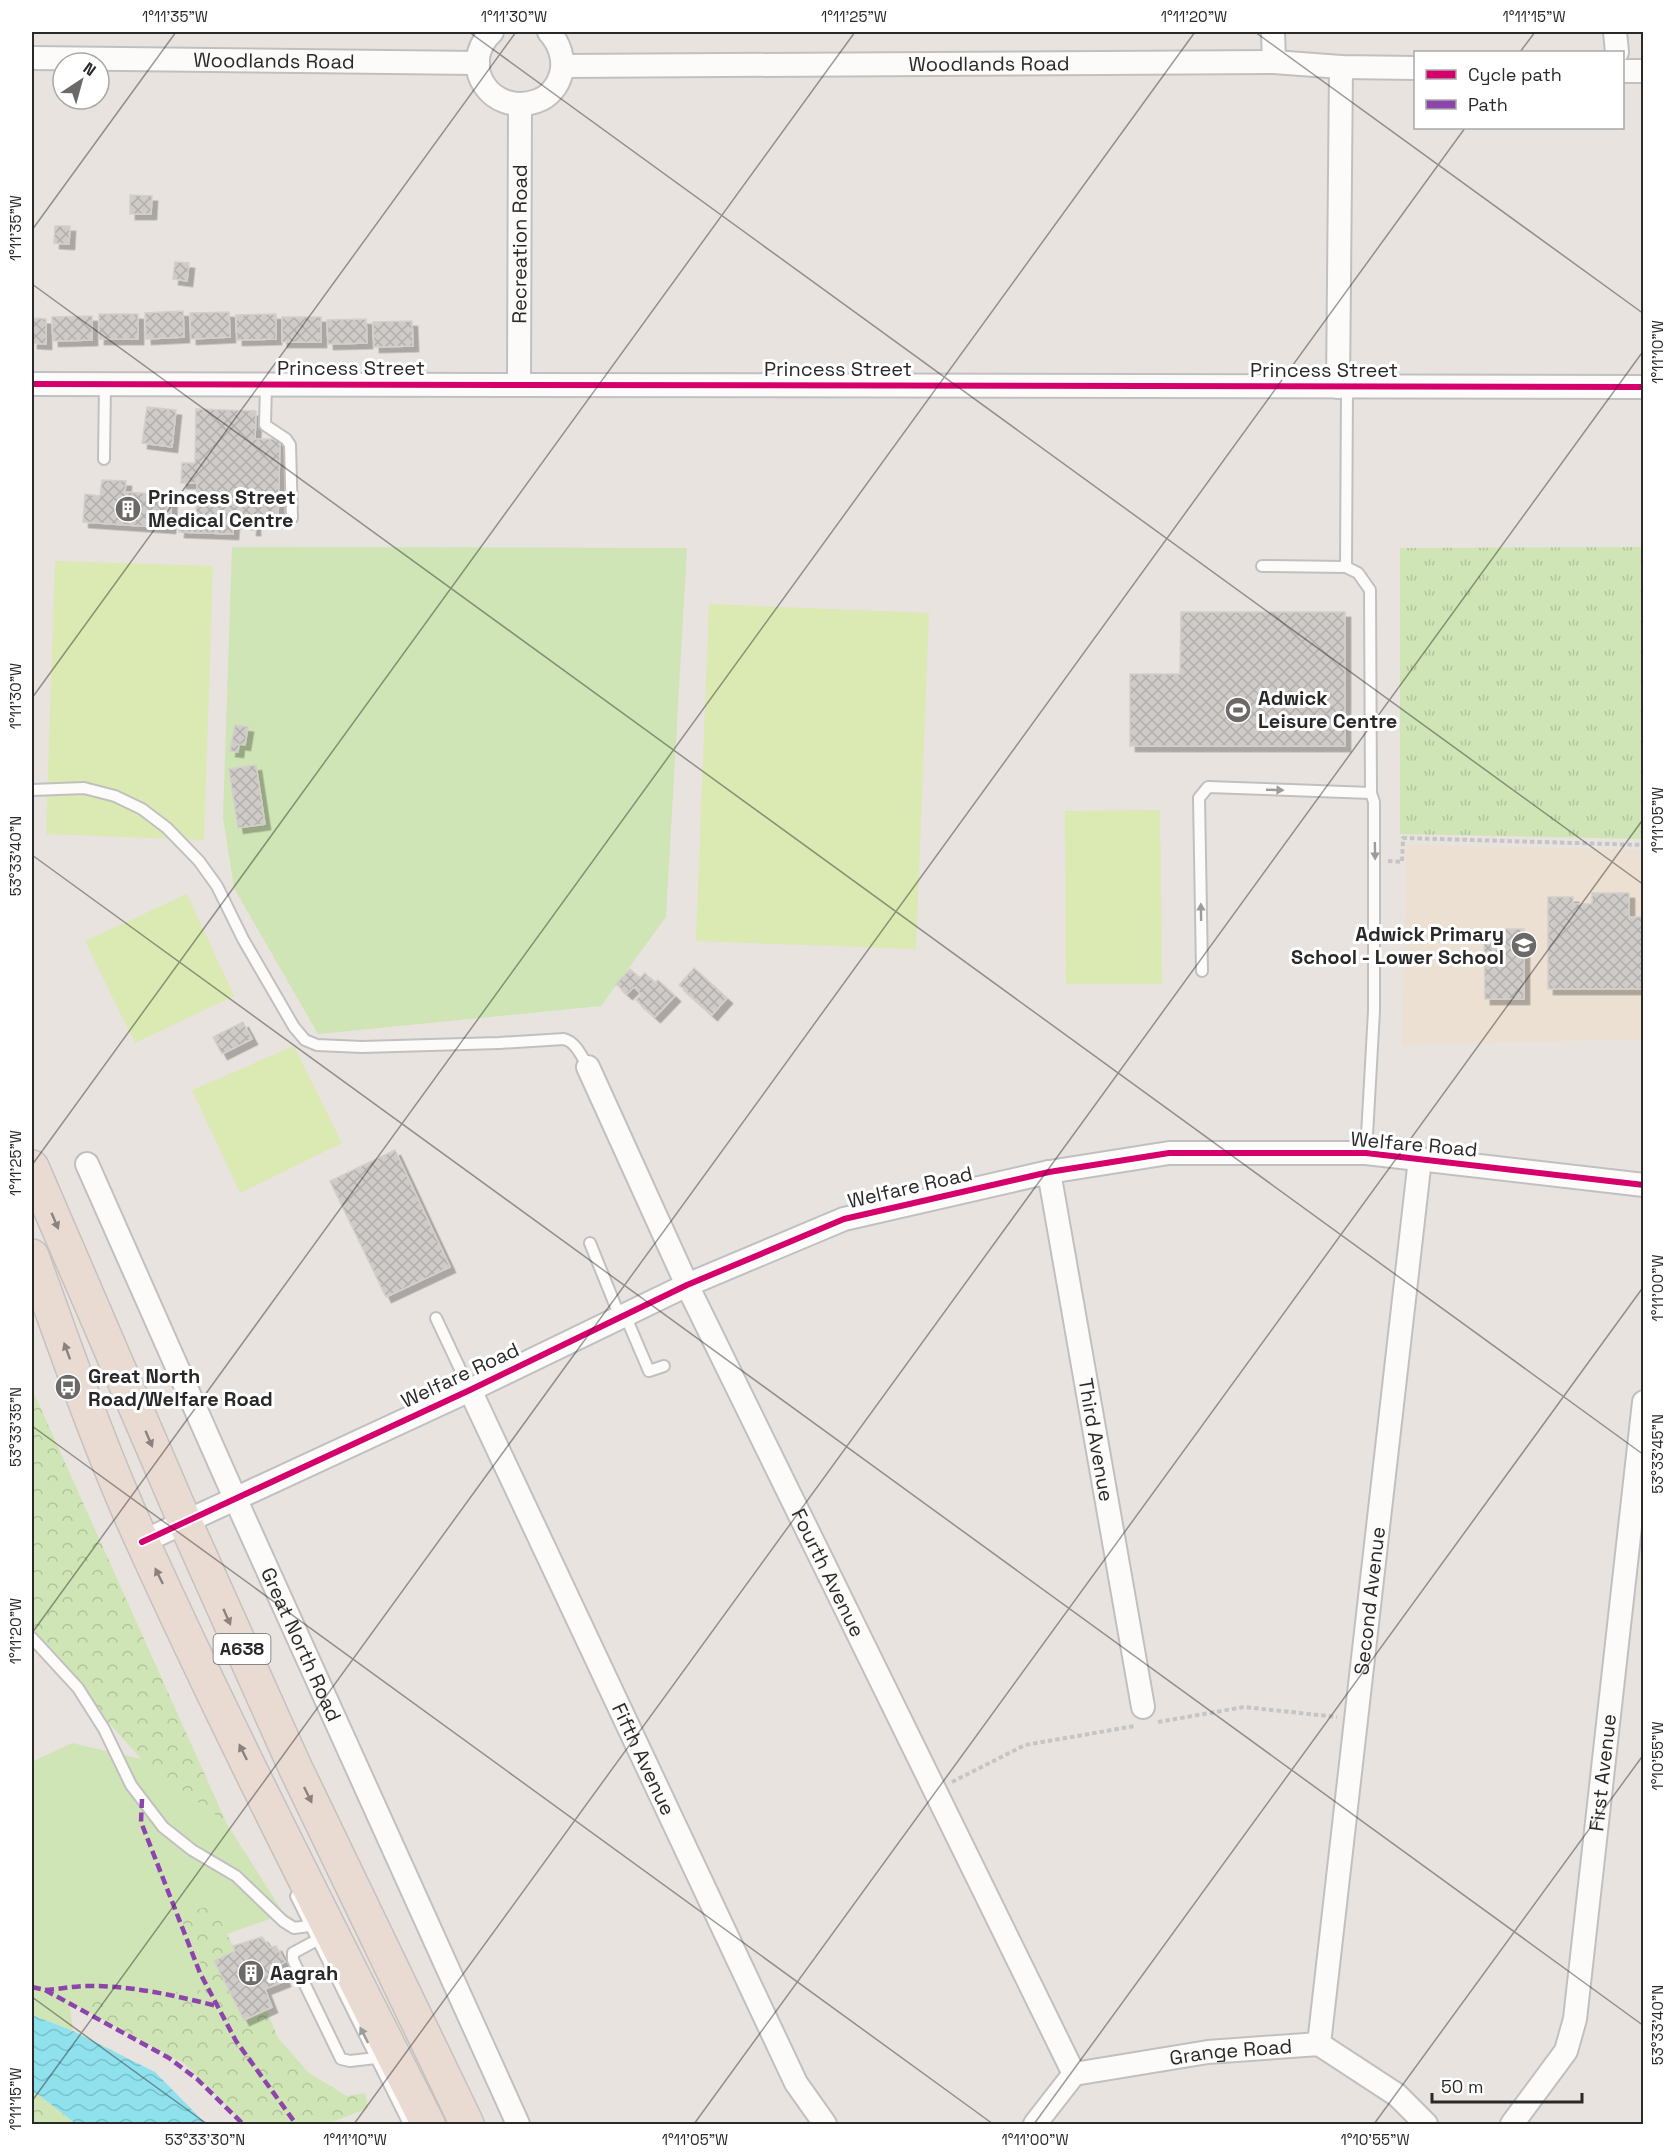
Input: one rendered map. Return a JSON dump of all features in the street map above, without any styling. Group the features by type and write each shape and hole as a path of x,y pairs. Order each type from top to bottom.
{"highway":[{"name":"A638","path":"32,1167 185,1522 295,1767 467,2124"},
{"name":"A638","path":"32,1257 105,1454 142,1542 261,1790 428,2124"}],"street":[{"path":"492,32 485,38 478,55 480,78 488,91 500,100 520,105 542,99 553,90 559,81 562,66 559,45 549,32"},
{"path":"1273,32 1274,62"},
{"path":"1615,32 1617,51"},
{"name":"Woodlands Road","path":"32,58 478,63"},
{"name":"Woodlands Road","path":"562,66 1274,62 1341,67 1414,68"},
{"path":"1341,67 1342,387"},
{"path":"1624,71 1644,71"},
{"name":"Recreation Road","path":"519,384 520,105"},
{"name":"Princess Street","path":"32,384 1644,387"},
{"name":"Fourth Avenue","path":"588,1067 687,1285 1074,2074"},
{"name":"Welfare Road","path":"142,1542 470,1390 687,1285 844,1219 1049,1172 1168,1153 1366,1153 1644,1185"},
{"name":"Second Avenue","path":"1319,2044 1420,1160"},
{"name":"Great North Road","path":"87,1164 518,2124"},
{"name":"Third Avenue","path":"1049,1172 1149,1718"},
{"name":"Fifth Avenue","path":"470,1390 796,2084 825,2124"},
{"name":"First Avenue","path":"1512,2124 1566,2051 1575,2019 1644,1402"},
{"name":"Grange Road","path":"1074,2074 1208,2052 1319,2044 1397,2096 1426,2124"},
{"path":"1035,2124 1074,2074"}],"lane":[{"path":"104,459 105,384"},
{"path":"266,384 266,425 286,439 290,446 292,518"},
{"path":"1342,387 1346,567"},
{"path":"1262,566 1346,567 1358,573 1370,590 1371,793 1374,802 1375,858 1374,1011 1366,1153"},
{"path":"1202,971 1199,798 1208,787 1371,793"},
{"path":"32,790 84,788 116,796 142,809 167,828 199,861 217,886 243,939 294,1027 305,1040 317,1045 362,1047 564,1039 571,1040 588,1067"},
{"path":"590,1243 649,1371 664,1366"},
{"path":"436,1318 470,1390"},
{"path":"32,1638 78,1688 104,1729 131,1785 163,1827 192,1850 236,1876 283,1921 294,1928 309,1926"},
{"path":"261,1790 266,1830"},
{"path":"290,1883 309,1926 409,2124"},
{"path":"317,1940 296,1950 293,1953 293,1960 341,2059 350,2061 376,2058"}],"path":[{"path":"1375,858 1402,862 1403,838 1644,845"},
{"path":"935,1791 1025,1745 1149,1718 1244,1707 1356,1719"}],"shaded area":[{"name":"Adwick Primary School - Lower School","path":"1407,845 1643,850 1643,1039 1402,1045"}],"green space":[{"path":"232,547 687,548 666,917 601,1006 318,1034 234,888 223,818"},
{"path":"1643,547 1643,839 1400,834 1400,548"},
{"path":"55,561 213,566 204,840 46,834"},
{"path":"709,604 929,613 916,949 696,941"},
{"path":"1160,810 1162,984 1066,984 1065,811"},
{"path":"187,894 234,996 135,1043 85,941"},
{"path":"294,1046 342,1143 240,1193 192,1090"},
{"path":"32,1389 227,1824 141,1759 48,1654 32,1627"},
{"path":"72,1743 141,1759 227,1824 284,1914 227,1934 213,1904 180,1916 212,1989 69,2001 73,2031 32,2015 32,1762"},
{"path":"213,1904 235,1951 214,1962 243,2019 266,2009 278,2038 309,2073 347,2096 365,2093 368,2108 327,2124 244,2124 185,2064 68,2001 211,1989 179,1916"},
{"path":"32,2092 39,2095 76,2124 32,2124"}],"water":[{"path":"32,2015 73,2031 155,2072 206,2124 76,2124 32,2092"}],"building":[{"path":"130,195 152,196 151,214 130,214"},
{"path":"55,226 70,226 69,244 54,243"},
{"path":"175,262 189,263 187,281 173,279"},
{"path":"183,311 184,337 146,339 145,313"},
{"path":"229,312 230,337 191,339 190,313"},
{"path":"99,314 138,314 138,339 99,339"},
{"path":"276,314 276,339 237,340 236,315"},
{"path":"92,316 92,340 53,341 52,317"},
{"path":"282,317 321,317 321,342 282,342"},
{"path":"32,318 46,319 46,344 32,343"},
{"path":"366,319 367,343 328,344 327,320"},
{"path":"412,321 413,346 374,347 373,322"},
{"path":"147,407 176,410 172,447 142,443"},
{"path":"196,409 256,411 255,439 280,439 278,520 255,519 255,530 251,530 252,522 234,521 233,534 179,532 180,518 196,518 197,483 181,483 182,463 195,463"},
{"name":"Princess Street Medical Centre","path":"102,480 126,481 125,492 172,495 170,528 83,522 85,494 100,496"},
{"name":"Adwick Leisure Centre","path":"1181,612 1345,612 1345,746 1130,746 1130,674 1180,674"},
{"path":"235,725 248,727 245,745 239,744 238,752 230,751"},
{"path":"256,765 265,824 238,828 229,769"},
{"path":"1592,893 1629,893 1629,917 1644,917 1644,989 1548,989 1548,897 1573,897 1573,904 1592,904"},
{"path":"1484,929 1524,929 1524,999 1485,999"},
{"path":"694,968 727,998 712,1015 679,985"},
{"path":"630,969 640,978 645,973 655,983 658,980 675,996 655,1017 636,1000 641,994 634,987 627,994 616,984"},
{"path":"243,1022 252,1039 222,1054 213,1037"},
{"path":"395,1150 450,1267 386,1297 330,1181"},
{"name":"Aagrah","path":"262,1937 270,1948 276,1946 285,1962 279,1965 285,1981 265,1989 272,2007 244,2020 214,1961 235,1951 233,1946"}],"marked path":[{"path":"142,1799 141,1822 200,1973 236,2041 296,2124"},
{"path":"45,1990 83,1986 117,1987 217,2006"},
{"path":"32,1987 45,1990 169,2058 197,2079 243,2124"}],"cycle path":[{"path":"32,384 1644,387"},
{"path":"142,1542 470,1390 687,1285 844,1219 1049,1172 1169,1153 1366,1153 1644,1185"}],"place":[{"name":"Princess Street Medical Centre","path":"128,509"},
{"name":"Adwick Leisure Centre","path":"1238,710"},
{"name":"Adwick Primary School - Lower School","path":"1524,945"},
{"name":"Great North Road/Welfare Road","path":"68,1387"},
{"name":"Aagrah","path":"251,1973"}]}
